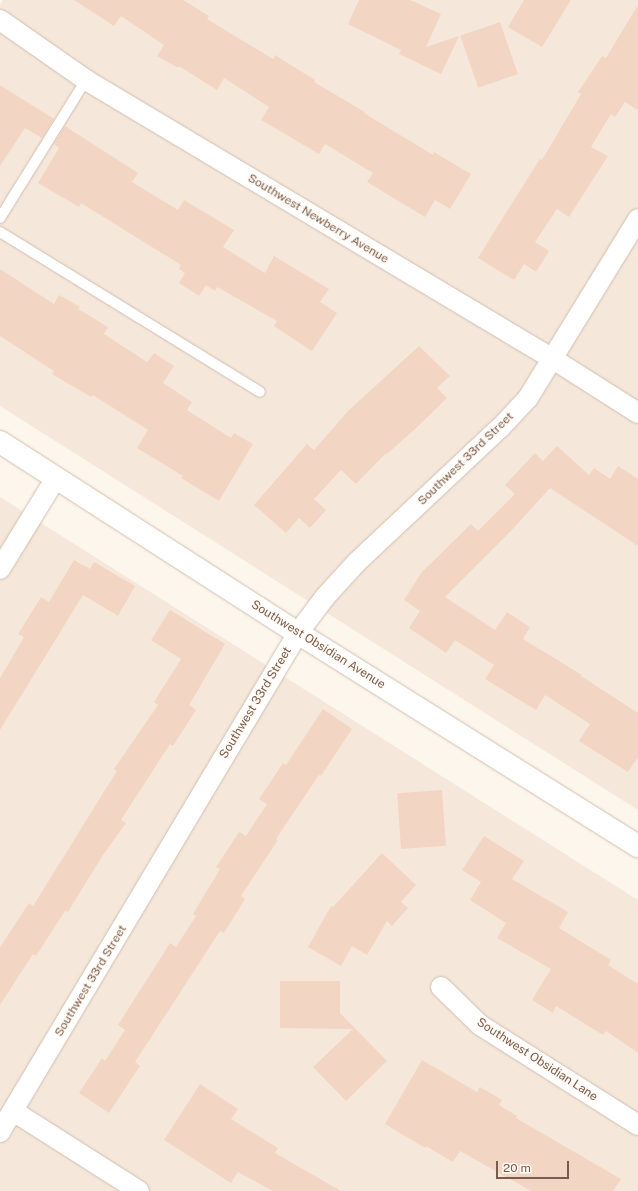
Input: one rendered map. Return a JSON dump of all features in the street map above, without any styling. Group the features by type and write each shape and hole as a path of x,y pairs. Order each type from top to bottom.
{"street":[{"name":"Southwest Newberry Avenue","path":"0,20 86,80 553,359 638,413"},
{"name":"Southwest 33rd Street","path":"0,1132 298,633 325,597 357,562 501,427 528,398 638,219"},
{"name":"Southwest Obsidian Avenue","path":"0,442 298,633 638,846"},
{"path":"0,569 56,478"},
{"name":"Southwest Obsidian Lane","path":"441,987 480,1025 638,1125"},
{"path":"13,1111 139,1191"}],"lane":[{"path":"0,218 86,80"},
{"path":"0,232 260,392"}],"shaded area":[{"path":"3,0 638,0 638,810 0,406 0,5"},
{"path":"0,497 638,900 638,1191 0,1191"}],"building":[{"path":"74,0 183,0 209,16 207,19 273,59 275,55 315,80 314,82 433,155 434,152 471,174 450,209 435,200 425,217 367,182 373,173 325,144 319,154 261,120 269,107 224,78 217,90 179,66 178,68 157,56 164,45 121,16 114,26"},
{"path":"359,0 410,0 441,14 426,47 459,36 441,74 399,54 401,50 348,24"},
{"path":"524,0 571,0 542,47 508,27"},
{"path":"638,5 638,110 625,102 615,117 611,114 591,147 608,156 569,217 557,209 535,242 549,251 536,272 524,264 514,280 478,258 540,159 542,160 581,94 578,92 602,56 606,58"},
{"path":"500,22 518,74 478,88 460,36"},
{"path":"0,85 54,119 42,138 25,128 0,166"},
{"path":"65,126 138,173 132,182 178,210 184,200 234,230 223,247 265,273 274,256 329,289 320,302 337,313 312,351 274,326 277,321 217,287 215,291 206,285 199,296 179,283 185,273 179,269 181,265 81,203 79,207 38,183 59,148 54,144"},
{"path":"0,269 54,304 59,295 80,307 78,309 108,327 104,334 147,362 154,353 174,366 163,383 192,402 187,410 231,438 234,433 253,444 219,501 181,478 183,476 137,448 148,430 93,395 91,397 52,374 54,371 0,336"},
{"path":"419,346 450,376 437,388 447,398 413,431 387,454 386,453 356,484 341,470 314,499 326,510 310,528 299,518 286,533 254,505 307,444 314,450 348,411"},
{"path":"557,446 589,475 594,468 610,479 618,466 638,479 638,546 550,488 510,532 445,597 495,630 507,612 530,627 523,639 582,675 581,676 638,713 638,757 628,772 579,741 590,724 545,695 536,710 485,679 494,665 455,640 446,653 409,628 420,611 404,600 422,572 471,524 478,531 515,494 505,485 535,453 543,461"},
{"path":"74,560 90,569 94,562 135,586 118,616 83,595 0,730 0,678 24,637 18,634 41,597 49,602"},
{"path":"170,610 225,644 189,705 196,710 173,746 170,744 121,820 126,823 103,855 68,912 65,911 36,956 33,954 0,1005 0,947 29,903 33,906 117,771 114,769 158,705 154,702 181,659 151,640"},
{"path":"323,709 352,729 321,776 319,775 276,839 278,840 241,896 245,899 224,933 220,931 135,1062 140,1066 109,1113 79,1093 102,1058 105,1061 125,1030 118,1025 170,943 176,947 196,916 193,914 220,869 216,867 239,832 246,836 267,804 259,799 283,763 286,765"},
{"path":"442,790 446,846 401,849 397,793"},
{"path":"484,836 524,861 512,879 568,912 559,928 611,960 608,965 638,984 638,1053 606,1031 603,1035 556,1006 553,1013 532,1000 551,969 497,938 506,923 470,900 481,882 462,870"},
{"path":"382,853 416,885 401,902 408,908 392,926 387,921 367,955 352,946 341,966 308,947 331,906 333,907"},
{"path":"280,981 340,981 340,1013 387,1061 346,1101 313,1067 353,1029 280,1028"},
{"path":"422,1060 477,1092 480,1087 502,1100 499,1105 517,1116 516,1118 621,1179 613,1191 531,1191 460,1151 453,1162 426,1146 425,1148 385,1124"},
{"path":"200,1084 238,1109 231,1119 278,1148 275,1153 341,1191 273,1191 238,1172 231,1183 164,1140"}]}
